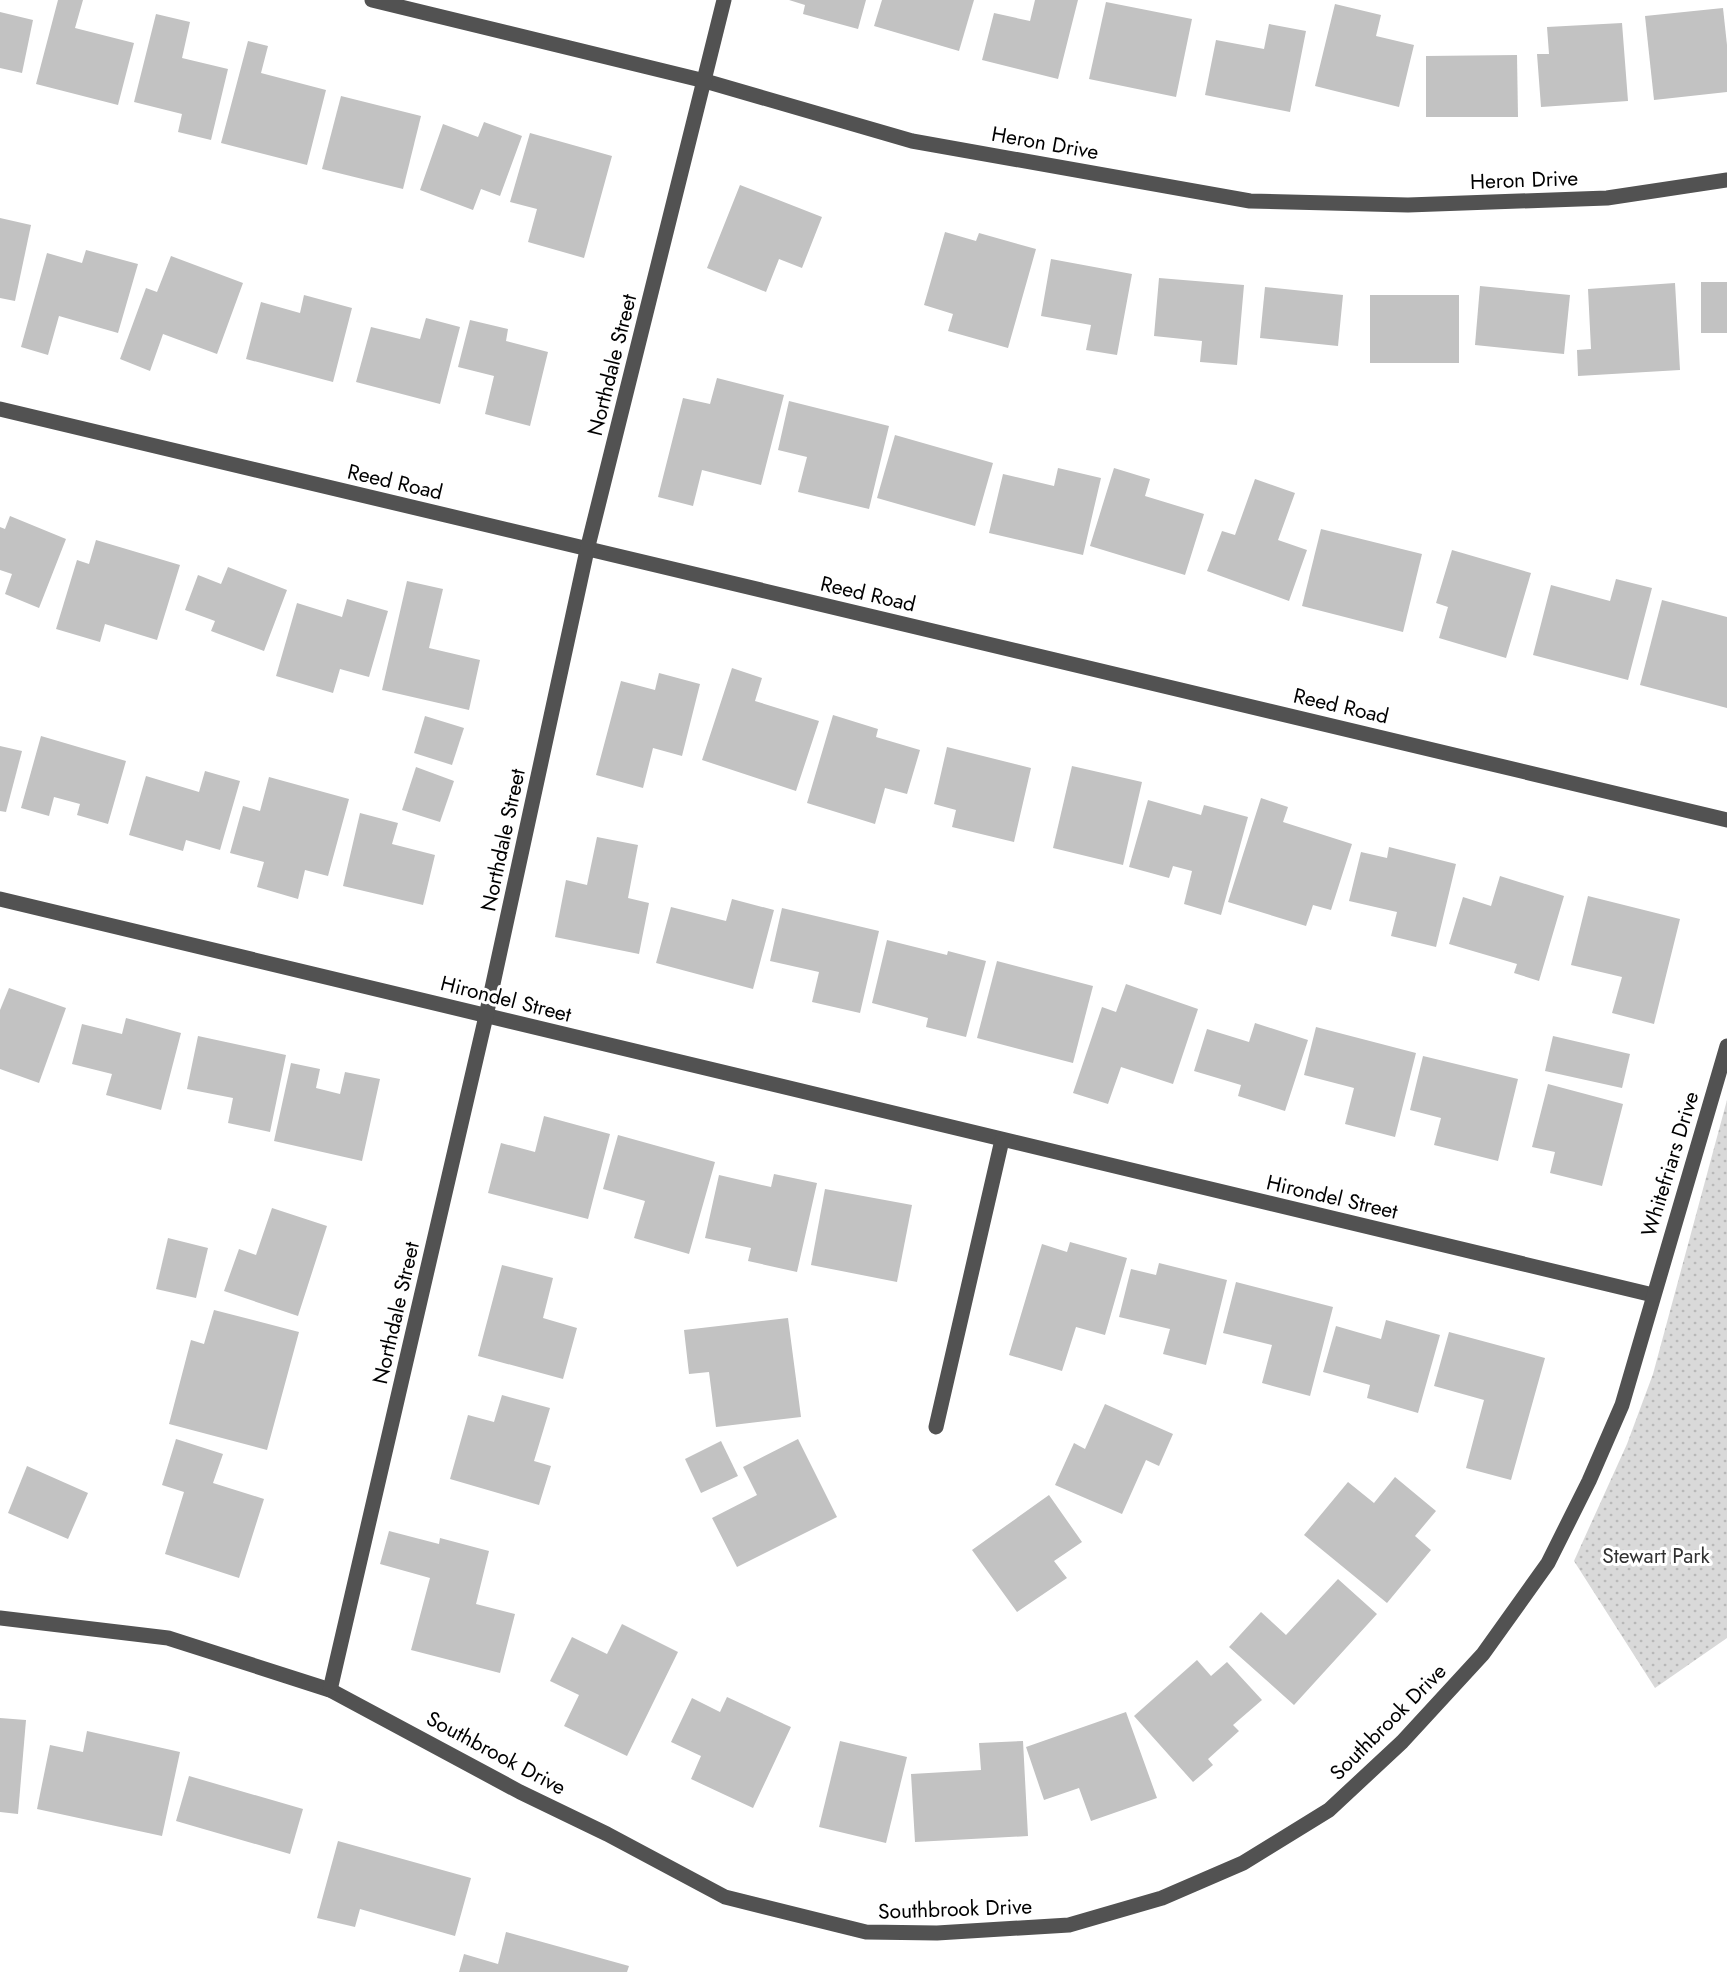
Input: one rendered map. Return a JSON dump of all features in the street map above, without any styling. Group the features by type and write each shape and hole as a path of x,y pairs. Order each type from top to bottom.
{"street":[{"name":"Heron Drive","path":"372,0 705,81 912,141 1250,201 1408,205 1607,198 1727,180"},
{"name":"Northdale Street","path":"330,1690 486,1016 587,550 724,0"},
{"name":"Reed Road","path":"0,409 1727,820"},
{"name":"Hirondel Street","path":"0,898 1653,1295"},
{"name":"Whitefriars Drive","path":"1653,1295 1727,1046"},
{"path":"936,1427 1002,1140"},
{"name":"Southbrook Drive","path":"0,1618 168,1638 330,1690 520,1792 607,1834 725,1897 866,1932 936,1933 1010,1930 1069,1924 1162,1898 1243,1863 1329,1810 1402,1742 1483,1654 1548,1563 1589,1481 1622,1405 1653,1295"}],"green space":[{"name":"Stewart Park","path":"1727,1100 1727,1638 1655,1688 1574,1561 1627,1444 1653,1374"}],"building":[{"path":"58,0 83,0 75,28 134,43 118,105 36,84"},
{"path":"789,0 866,0 858,29 803,14 805,5"},
{"path":"882,0 974,0 959,51 874,26"},
{"path":"1035,0 1078,0 1058,79 982,60 994,13 1030,21"},
{"path":"1106,2 1192,19 1176,97 1089,79"},
{"path":"1335,4 1381,15 1376,36 1414,45 1399,107 1315,86"},
{"path":"1723,8 1727,45 1727,92 1654,100 1645,16"},
{"path":"0,12 33,20 22,73 0,68"},
{"path":"156,14 190,22 182,58 228,69 211,140 178,132 182,114 134,102"},
{"path":"1622,23 1628,101 1541,107 1537,54 1549,54 1547,27"},
{"path":"1269,24 1306,31 1290,112 1205,95 1216,40 1264,49"},
{"path":"248,41 268,46 261,73 326,90 307,165 221,143"},
{"path":"1517,55 1518,117 1426,117 1426,56"},
{"path":"341,96 421,116 403,189 322,169"},
{"path":"484,122 522,136 500,196 481,189 473,210 420,190 443,124 478,137"},
{"path":"530,133 612,156 584,258 528,242 537,209 510,202"},
{"path":"740,185 822,217 802,268 779,259 766,292 707,268"},
{"path":"0,218 31,225 15,301 0,298"},
{"path":"945,232 976,241 979,233 1036,249 1008,348 948,331 953,314 924,305"},
{"path":"86,250 138,264 118,333 59,316 48,355 21,347 47,253 82,263"},
{"path":"171,256 243,283 217,354 163,334 150,371 120,359 146,288 157,292"},
{"path":"1051,259 1132,274 1117,355 1086,350 1091,325 1041,316"},
{"path":"1159,278 1244,285 1237,365 1200,362 1202,341 1154,336"},
{"path":"1701,282 1727,282 1727,333 1701,333"},
{"path":"1675,283 1680,370 1578,376 1577,350 1591,349 1588,289"},
{"path":"1480,286 1570,295 1564,354 1475,345"},
{"path":"1265,287 1343,295 1338,346 1260,338"},
{"path":"304,295 352,308 333,382 246,359 261,302 300,313"},
{"path":"1370,295 1459,295 1459,363 1370,363"},
{"path":"426,318 460,327 440,404 356,382 371,327 420,339"},
{"path":"470,320 508,329 506,341 548,352 530,426 485,414 494,376 458,367"},
{"path":"717,378 784,395 761,485 702,470 693,506 658,497 683,398 710,404"},
{"path":"789,401 889,426 869,509 798,492 807,457 778,450"},
{"path":"895,435 993,463 975,526 877,498"},
{"path":"1058,468 1101,478 1083,555 989,533 1003,474 1054,486"},
{"path":"1114,468 1150,479 1145,496 1204,514 1185,575 1090,546"},
{"path":"1255,479 1295,493 1278,540 1307,550 1289,601 1207,571 1222,531 1235,535"},
{"path":"10,516 66,539 39,608 5,594 12,574 0,570 0,527 5,529"},
{"path":"1321,529 1422,554 1403,632 1302,606"},
{"path":"96,540 180,565 157,640 105,624 100,642 56,629 77,560 89,564"},
{"path":"1452,550 1531,573 1506,658 1439,638 1448,607 1436,603"},
{"path":"228,567 287,590 264,651 211,631 215,621 185,610 198,575 221,584"},
{"path":"1616,579 1652,588 1628,680 1533,655 1551,585 1610,601"},
{"path":"407,581 443,589 429,648 480,660 469,710 382,690"},
{"path":"347,599 388,611 369,677 340,669 333,693 276,676 297,603 342,617"},
{"path":"1662,600 1727,617 1727,708 1640,685"},
{"path":"732,668 762,678 755,701 819,721 796,791 702,760"},
{"path":"659,673 700,684 682,756 653,748 643,788 596,775 621,681 655,690"},
{"path":"833,715 878,729 876,737 920,750 907,794 885,788 875,824 807,803"},
{"path":"425,716 464,728 452,765 414,753"},
{"path":"41,736 126,761 108,824 77,815 80,804 54,797 49,816 21,808"},
{"path":"0,746 22,751 6,812 0,811"},
{"path":"947,747 1031,768 1014,842 952,827 956,810 934,804"},
{"path":"1072,766 1142,782 1123,865 1053,848"},
{"path":"416,767 454,781 440,822 402,810"},
{"path":"205,771 240,781 220,850 186,840 183,851 129,835 146,776 199,792"},
{"path":"269,777 349,799 328,876 305,870 298,899 257,887 264,862 230,853 243,806 260,811"},
{"path":"1261,798 1288,807 1283,822 1352,844 1331,910 1313,905 1306,926 1228,902"},
{"path":"1148,800 1201,815 1204,805 1248,817 1221,915 1184,904 1192,871 1173,866 1169,878 1129,867"},
{"path":"360,813 398,823 392,844 435,855 423,905 343,886"},
{"path":"597,837 638,845 628,898 649,903 639,954 555,937 566,880 587,885"},
{"path":"1389,847 1456,864 1436,947 1391,936 1397,912 1349,901 1361,852 1387,858"},
{"path":"1500,876 1564,896 1539,981 1514,973 1517,964 1449,944 1463,897 1491,906"},
{"path":"1588,896 1680,919 1654,1024 1612,1013 1622,977 1571,965"},
{"path":"732,899 774,910 753,989 656,963 671,907 726,921"},
{"path":"782,908 879,931 860,1013 812,1002 819,972 770,961"},
{"path":"887,940 947,955 948,951 986,961 966,1037 926,1027 928,1018 872,1003"},
{"path":"997,961 1093,986 1073,1063 977,1038"},
{"path":"1126,984 1198,1009 1173,1084 1121,1067 1108,1104 1073,1093 1102,1007 1116,1012"},
{"path":"9,988 66,1008 39,1083 0,1069 0,1010"},
{"path":"126,1018 181,1033 161,1110 106,1095 112,1074 72,1064 82,1024 122,1034"},
{"path":"1255,1023 1308,1040 1285,1111 1238,1096 1241,1085 1194,1071 1207,1029 1249,1042"},
{"path":"1316,1027 1416,1053 1395,1137 1345,1124 1354,1088 1304,1075"},
{"path":"198,1036 286,1055 270,1132 228,1123 233,1098 187,1089"},
{"path":"1553,1036 1630,1054 1622,1088 1545,1071"},
{"path":"1423,1056 1518,1079 1498,1161 1434,1145 1441,1118 1410,1110"},
{"path":"291,1063 320,1069 316,1088 340,1094 345,1072 380,1079 362,1161 274,1141"},
{"path":"1548,1084 1623,1104 1602,1186 1550,1173 1555,1152 1532,1147"},
{"path":"544,1116 610,1134 588,1219 488,1193 501,1143 535,1152"},
{"path":"618,1135 715,1162 689,1254 634,1238 645,1201 603,1189"},
{"path":"774,1174 817,1183 797,1272 748,1261 751,1248 705,1238 719,1175 771,1187"},
{"path":"825,1189 912,1205 897,1282 811,1265"},
{"path":"272,1208 327,1226 298,1316 224,1291 239,1249 256,1255"},
{"path":"168,1238 208,1248 196,1298 156,1289"},
{"path":"1070,1242 1127,1258 1105,1335 1076,1327 1062,1371 1009,1355 1042,1244 1067,1252"},
{"path":"1159,1263 1227,1280 1206,1365 1163,1354 1170,1329 1119,1317 1131,1269 1156,1275"},
{"path":"502,1265 553,1278 543,1318 577,1328 563,1379 478,1356"},
{"path":"1236,1282 1333,1307 1310,1396 1262,1383 1272,1345 1223,1333"},
{"path":"214,1310 299,1332 267,1450 169,1424 191,1340 204,1344"},
{"path":"788,1318 801,1417 716,1427 709,1372 689,1374 684,1330"},
{"path":"1386,1320 1440,1335 1418,1413 1367,1398 1370,1385 1323,1372 1336,1326 1381,1339"},
{"path":"1449,1332 1545,1358 1511,1480 1466,1468 1484,1400 1434,1386"},
{"path":"502,1395 550,1408 534,1461 551,1466 539,1505 450,1479 468,1415 494,1422"},
{"path":"1105,1404 1173,1434 1159,1466 1146,1460 1122,1514 1055,1485 1074,1443 1085,1449"},
{"path":"176,1439 223,1454 213,1483 264,1499 239,1578 165,1554 184,1492 162,1485"},
{"path":"798,1439 837,1517 737,1567 712,1518 757,1495 743,1467"},
{"path":"721,1441 738,1476 701,1493 685,1459"},
{"path":"27,1466 88,1493 68,1539 8,1513"},
{"path":"1395,1477 1436,1511 1415,1536 1431,1550 1387,1603 1304,1535 1348,1482 1374,1503"},
{"path":"1049,1495 1082,1542 1054,1561 1067,1578 1017,1612 972,1550"},
{"path":"389,1531 439,1544 440,1538 489,1551 476,1604 515,1614 500,1673 411,1650 430,1578 380,1564"},
{"path":"1338,1579 1377,1614 1294,1705 1229,1647 1261,1612 1286,1635"},
{"path":"622,1624 678,1652 627,1756 564,1726 579,1695 550,1681 572,1637 607,1654"},
{"path":"1197,1660 1211,1676 1227,1662 1262,1700 1233,1725 1239,1731 1208,1759 1213,1765 1193,1782 1134,1716"},
{"path":"727,1697 791,1727 753,1808 691,1779 701,1756 671,1742 692,1698 720,1712"},
{"path":"1126,1712 1157,1798 1091,1821 1079,1788 1044,1800 1026,1747"},
{"path":"0,1718 26,1720 18,1814 0,1812"},
{"path":"87,1731 180,1752 162,1836 37,1809 50,1745 83,1752"},
{"path":"840,1741 907,1757 886,1843 819,1827"},
{"path":"1023,1741 1028,1836 915,1842 911,1774 981,1770 979,1743"},
{"path":"189,1776 303,1809 290,1854 176,1821"},
{"path":"338,1841 471,1878 455,1936 360,1909 355,1927 317,1918"},
{"path":"506,1932 629,1966 627,1972 459,1972 464,1954 498,1964"}]}
